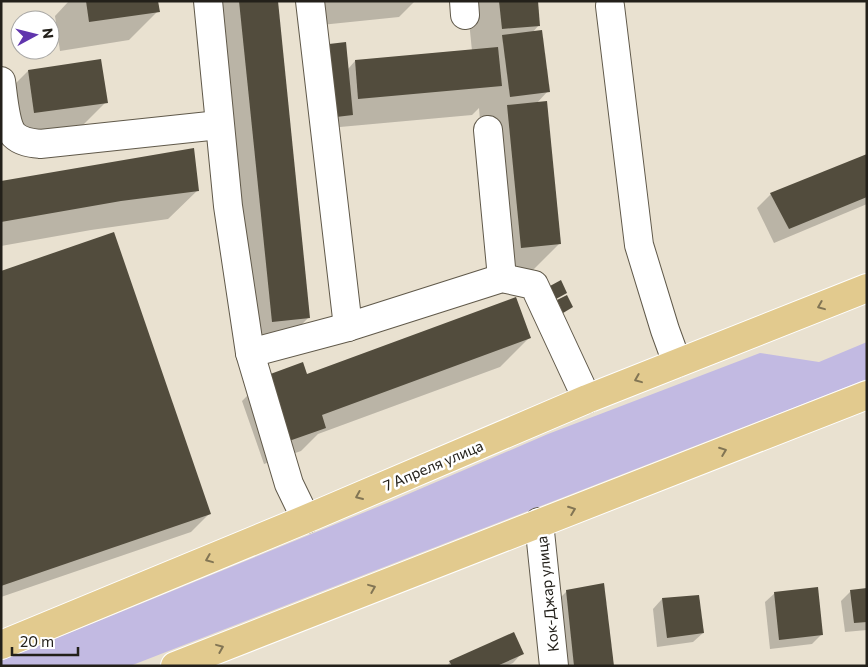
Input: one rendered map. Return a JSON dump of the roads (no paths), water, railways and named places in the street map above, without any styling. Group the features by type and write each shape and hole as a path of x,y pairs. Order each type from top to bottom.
{"main road":[{"name":"7 Апреля улица","path":"1,644 306,519 587,399 867,288"},
{"path":"175,666 867,395"}],"street":[{"path":"208,1 228,206 250,353 289,484 306,519"},
{"path":"310,1 348,327"},
{"path":"610,6 639,245 677,363"},
{"path":"1,81 9,127 14,135 30,143 40,144 219,125"},
{"path":"488,130 502,278"},
{"path":"250,353 348,327 502,278 534,285 587,399"},
{"name":"Кок-Джар улица","path":"539,522 554,666"}]}
